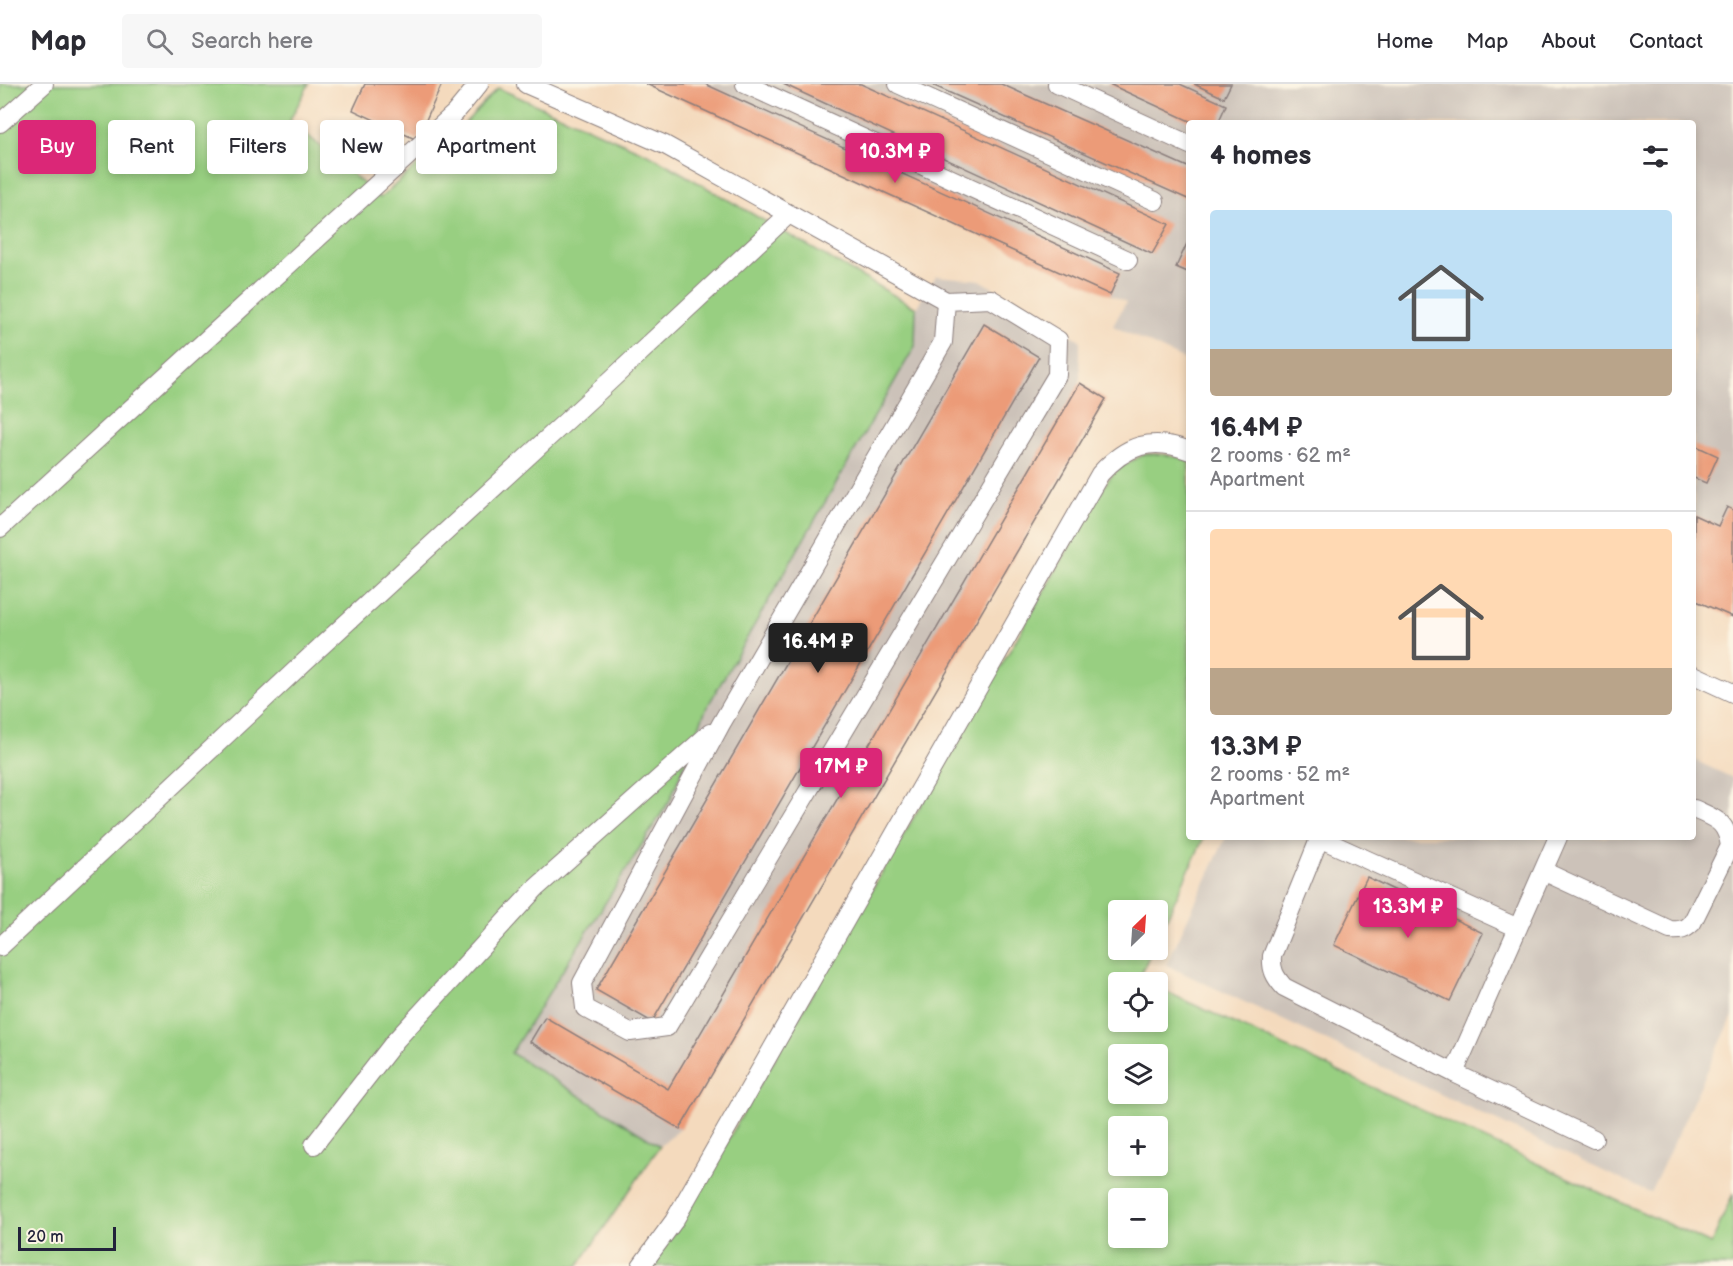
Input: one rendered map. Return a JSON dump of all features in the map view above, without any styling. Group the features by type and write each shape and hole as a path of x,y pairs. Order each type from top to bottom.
{"lane":[{"path":"0,123 44,84"},
{"path":"0,528 455,113 479,84"},
{"path":"526,84 665,145 946,301 991,299 1058,340 1057,375 668,1027 630,1032 585,1008 582,983 720,724 943,342 946,301"},
{"path":"745,84 1128,260"},
{"path":"898,84 1155,201"},
{"path":"1057,84 1186,142"},
{"path":"0,947 789,214"},
{"path":"641,1266 656,1248 680,1211 1100,474 1112,461 1131,448 1150,443 1171,445 1186,450"},
{"path":"1696,676 1733,693"},
{"path":"314,1145 396,1040 536,888 720,724"},
{"path":"1543,872 1670,930 1685,929 1692,923 1730,846 1724,826 1696,810"},
{"path":"1319,840 1272,956 1271,967 1275,977 1284,987 1454,1073 1594,1139"},
{"path":"1324,840 1518,928"},
{"path":"1454,1073 1557,840"}],"shaded area":[{"path":"646,84 1733,84 1733,617 1696,601 1696,120 1186,120 1186,361 1113,326 1126,302"},
{"path":"936,276 980,280 1080,340 1080,383 1106,399 680,1129 660,1146 510,1053 670,800 706,709 915,346 916,308"},
{"path":"1696,761 1733,778 1733,1016 1650,1193 1166,965 1225,840 1696,840"}],"green space":[{"path":"0,84 309,84 290,120 207,120 207,174 308,174 308,136 320,146 320,174 352,174 380,198 416,166 416,174 557,174 557,120 468,120 498,88 652,156 916,308 915,346 706,709 670,800 511,1053 660,1146 578,1266 0,1266"},
{"path":"1145,454 1157,454 1186,460 1186,840 1203,840 1168,915 1168,900 1108,900 1108,960 1147,960 1142,972 1108,972 1108,1032 1168,1032 1168,993 1711,1244 1733,1194 1733,1266 648,1266 676,1230 1108,480 1120,467"}],"building":[{"path":"365,84 442,84 426,120 416,120 416,140 404,134 404,120 374,120 353,110"},
{"path":"646,84 705,84 1120,273 1110,295"},
{"path":"783,84 861,84 1169,224 1152,254"},
{"path":"930,84 1001,84 1186,166 1186,198"},
{"path":"1109,84 1180,84 1226,105 1219,120 1187,120"},
{"path":"1194,84 1231,84 1224,98"},
{"path":"1186,246 1186,271 1176,267"},
{"path":"984,324 1039,357 652,1022 596,990"},
{"path":"1080,383 1106,399 680,1129 530,1042 545,1017 668,1089"},
{"path":"1696,446 1718,456 1706,483 1696,479"},
{"path":"1727,507 1733,510 1733,617 1696,601 1696,516 1718,526"},
{"path":"1367,877 1483,933 1450,1001 1334,945"}]}
